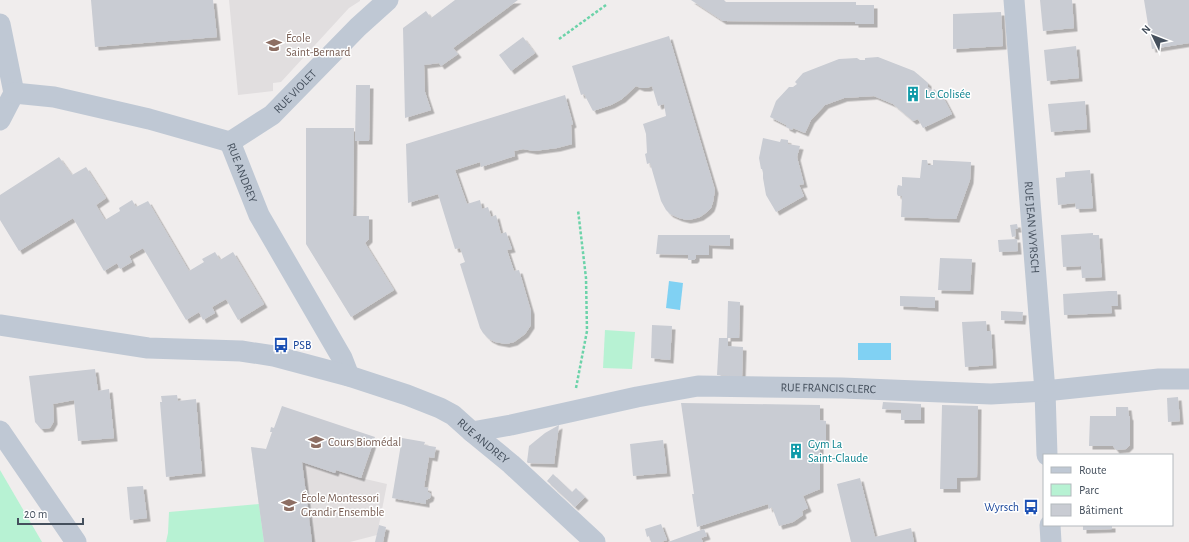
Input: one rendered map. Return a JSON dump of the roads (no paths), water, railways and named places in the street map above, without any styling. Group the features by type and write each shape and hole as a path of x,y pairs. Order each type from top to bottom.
{"street":[{"name":"RUE VIOLET","path":"230,142 272,115 358,27 388,0"},
{"name":"RUE JEAN WYRSCH","path":"1014,0 1045,391 1047,454"},
{"path":"0,24 14,93 0,120"},
{"name":"RUE ANDREY","path":"14,93 61,98 149,119 230,142 260,215 342,358 349,376"},
{"name":"RUE ANDREY","path":"0,324 148,348 241,351 274,356 349,376 407,395 440,408 453,415 511,464 595,542"},
{"name":"RUE FRANCIS CLERC","path":"472,432 511,425 637,396 698,386 842,388 991,394 1045,391 1159,379 1189,379"},
{"path":"0,431 76,542"},
{"path":"1050,526 1050,542"}],"water":[{"path":"669,281 683,283 680,310 666,308"},
{"path":"858,343 891,343 891,360 858,360"}],"place":[{"name":"École Saint-Bernard","path":"274,45"},
{"name":"Le Colisée","path":"913,94"},
{"name":"PSB","path":"281,345"},
{"name":"Cours Biomédal","path":"316,442"},
{"name":"Gym La Saint-Claude","path":"796,451"},
{"name":"École Montessori Grandir Ensemble","path":"289,505"},
{"name":"Wyrsch","path":"1031,507"}]}
